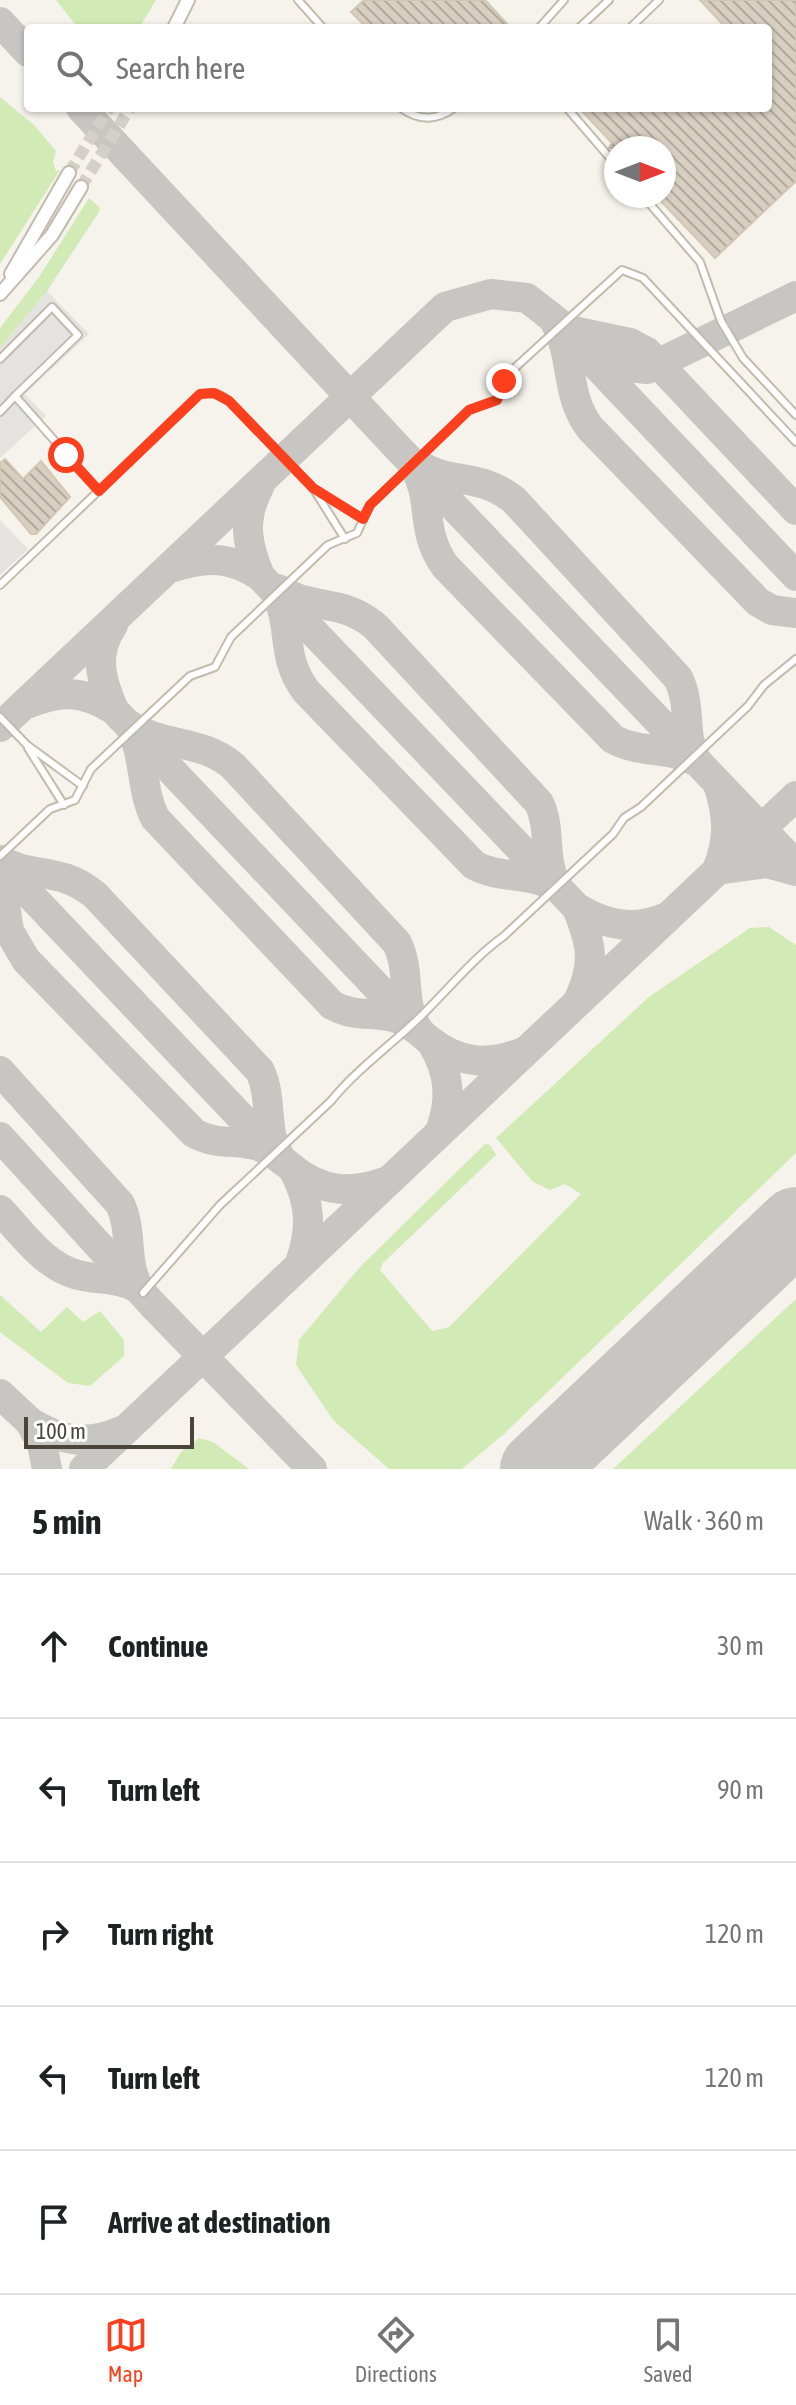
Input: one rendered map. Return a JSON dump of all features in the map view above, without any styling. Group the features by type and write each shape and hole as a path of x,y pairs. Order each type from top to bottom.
{"street":[{"path":"168,24 187,2"},
{"path":"176,24 187,2"},
{"path":"2,292 35,226 69,173"},
{"path":"2,292 52,235 81,187"}],"lane":[{"path":"298,0 319,24"},
{"path":"543,24 564,0"},
{"path":"583,24 609,0"},
{"path":"634,24 658,0"},
{"path":"410,112 426,119 444,112"},
{"path":"570,112 604,151"},
{"path":"653,208 704,271 730,339 796,415"},
{"path":"704,271 713,266"},
{"path":"0,856 50,809 75,800 91,769 190,676 215,667 231,637 328,545 357,533 370,505 469,410 497,400 507,375 622,270 643,278 796,442"},
{"path":"0,359 52,307 78,335 0,412"},
{"path":"0,585 200,394 222,395 229,401 313,488 345,539"},
{"path":"15,396 99,491"},
{"path":"313,488 363,519"},
{"path":"143,1293 220,1205 470,969 484,950 515,926 613,834 624,818 641,807 748,706 764,685 796,659"},
{"path":"0,717 27,745 83,786"},
{"path":"27,745 64,805"}],"green space":[{"path":"56,0 156,0 141,24 75,24"},
{"path":"0,97 34,125 56,151 53,161 56,171 60,170 0,264"},
{"path":"89,198 100,208 99,212 47,291 0,348 0,328 39,277"},
{"path":"769,927 796,945 796,1153 505,1433 462,1469 389,1469 333,1420 296,1365 299,1340 360,1267 485,1144 490,1145 496,1155 383,1263 380,1270 432,1331 449,1327 581,1194 565,1184 550,1190 533,1182 496,1138 650,996 750,928"},
{"path":"0,1295 41,1332 67,1307 83,1322 100,1311 124,1340 124,1356 90,1386 68,1383 0,1332"},
{"path":"796,1299 796,1469 613,1469"},
{"path":"199,1438 213,1442 249,1469 171,1469 181,1452"}],"shaded area":[{"path":"47,291 89,334 25,394 46,416 0,458 0,348"},
{"path":"0,520 28,549 0,575"}],"building":[{"path":"364,0 485,0 507,24 363,24 351,12"},
{"path":"700,0 796,0 796,181 715,258 667,208 676,208 676,136 605,136 583,112 772,112 772,24 722,24"},
{"path":"5,459 23,479 41,461 70,497 36,534 31,534 0,497 0,463"}],"taxiway":[{"path":"0,22 24,48"},
{"path":"85,112 396,446 796,865"},
{"path":"0,727 445,307 491,294 527,298 568,330 630,343 647,352 796,510"},
{"path":"590,355 603,364 647,369 796,296"},
{"path":"555,322 565,349 576,402 590,428 758,602 772,610 796,613"},
{"path":"562,329 796,576"},
{"path":"419,465 442,475 489,486 514,500 678,678 685,698 689,740 696,760"},
{"path":"415,468 424,492 432,540 445,566 613,739 633,747 675,753 695,761"},
{"path":"170,568 216,560 237,564 260,576 248,530 250,509 260,485"},
{"path":"260,576 577,908 600,919 621,924 643,924 667,917"},
{"path":"278,589 302,600 350,611 375,626 539,803 545,823 549,864 556,884"},
{"path":"275,592 284,617 292,665 306,691 474,865 495,873 537,879 557,888"},
{"path":"27,704 50,696 71,694 103,703 114,710 101,667 103,646 113,625"},
{"path":"114,710 413,1025"},
{"path":"129,725 138,748 155,818 332,1005 350,1012 399,1019 440,1048 463,1058 486,1061 523,1052"},
{"path":"129,725 155,737 207,751 233,766 397,943 404,966 407,1000 420,1032"},
{"path":"718,784 726,827 717,870 767,863 796,871"},
{"path":"84,1469 796,796"},
{"path":"0,860 12,866 70,880 95,895 260,1071 267,1094 272,1138 282,1160"},
{"path":"0,863 275,1153"},
{"path":"0,871 9,931 26,960 194,1133 212,1140 261,1147 303,1176 325,1186 348,1189 385,1182"},
{"path":"577,908 590,952 588,973 580,997"},
{"path":"432,1043 443,1065 447,1086 440,1132"},
{"path":"0,1071 120,1204 134,1278 139,1288"},
{"path":"0,1137 153,1305 312,1469"},
{"path":"294,1171 304,1194 308,1216 307,1239 300,1263"},
{"path":"0,1210 44,1257 66,1271 135,1287"},
{"path":"0,1394 44,1435"},
{"path":"47,1469 42,1444 30,1422 53,1434 74,1439 97,1439 121,1431"}],"runway":[{"path":"538,1469 796,1225"}],"tunnel":[{"path":"69,173 107,112"},
{"path":"81,187 128,112"}],"route":[{"path":"66,455 99,491 200,394 214,393 229,401 313,488 363,519 370,505 469,410 497,400 504,381"}]}
